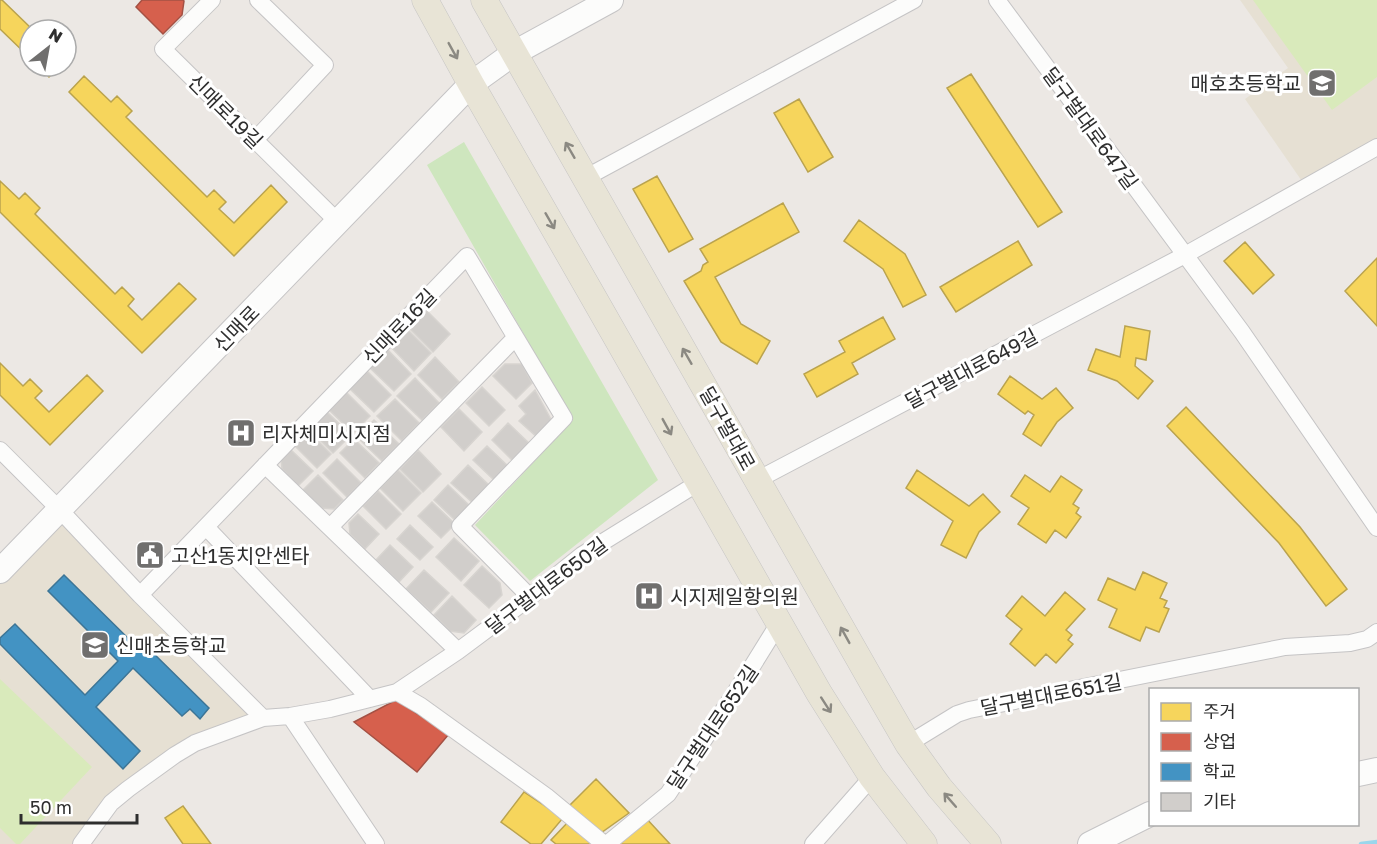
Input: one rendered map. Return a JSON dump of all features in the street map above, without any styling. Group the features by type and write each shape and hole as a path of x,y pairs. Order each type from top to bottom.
{"main road":[{"path":"425,0 819,693 872,777 924,844"},
{"name":"달구벌대로","path":"484,0 908,744 939,787 988,844"}],"street":[{"name":"신매로19길","path":"212,0 162,49 338,222"},
{"path":"255,140 325,65 258,0"},
{"name":"신매로","path":"0,571 471,84 514,53 611,0"},
{"path":"585,178 914,0"},
{"name":"달구벌대로647길","path":"997,0 1185,255"},
{"name":"달구벌대로649길","path":"757,480 1185,255 1377,147"},
{"path":"1185,255 1242,332 1377,528"},
{"name":"신매로16길","path":"140,595 467,256 564,418 460,526 530,597"},
{"path":"330,526 515,338"},
{"path":"0,450 262,718"},
{"path":"265,465 458,651"},
{"name":"달구벌대로650길","path":"81,844 111,803 175,755 195,743 262,718 330,709 397,693 458,651 582,555 698,483"},
{"path":"206,527 370,699"},
{"name":"달구벌대로652길","path":"605,844 668,794 748,673 778,623"},
{"name":"달구벌대로651길","path":"908,744 957,714 969,710 1285,647 1350,643 1366,639 1377,632"},
{"path":"397,693 421,706 546,796 605,844"},
{"path":"290,716 376,844"},
{"path":"1359,774 1377,770"},
{"path":"813,844 872,777"},
{"path":"1090,844 1149,814"}],"shaded area":[{"name":"매호초등학교","path":"1240,0 1377,0 1377,147 1306,187 1245,99 1288,68"},
{"name":"신매초등학교","path":"59,509 263,718 223,732 128,789 81,844 0,844 0,571"}],"green space":[{"path":"1253,0 1377,0 1377,77 1332,110"},
{"path":"464,142 658,480 530,581 475,525 573,420 427,165"},
{"path":"0,679 92,767 20,844 16,844 0,828"}],"building: 주거":[{"path":"0,0 2,0 21,18 18,18 18,46 0,29"},
{"path":"971,74 1062,212 1038,227 947,88"},
{"path":"84,76 111,102 117,96 132,111 126,117 207,197 214,190 226,202 219,209 234,223 271,185 287,202 234,256 69,92"},
{"path":"799,99 833,157 808,172 774,113"},
{"path":"657,176 693,239 669,252 633,189"},
{"path":"0,181 19,199 25,193 40,208 35,214 115,294 122,287 134,299 128,306 142,320 179,283 196,299 142,353 0,212"},
{"path":"783,203 799,232 715,277 741,324 770,341 757,364 721,342 684,281 701,271 703,265 708,262 700,249"},
{"path":"859,220 905,254 926,295 903,307 883,269 844,241"},
{"path":"1018,241 1032,265 956,312 940,287"},
{"path":"1245,242 1274,275 1253,294 1224,261"},
{"path":"1377,258 1377,326 1345,291"},
{"path":"883,317 895,339 852,363 858,374 817,397 804,374 845,352 839,341"},
{"path":"1125,326 1150,331 1146,360 1136,358 1135,366 1153,381 1138,399 1117,381 1088,370 1096,349 1120,357"},
{"path":"0,363 23,386 30,379 42,391 35,398 49,412 87,375 103,391 50,445 0,395"},
{"path":"1010,376 1042,399 1056,388 1073,408 1057,422 1041,446 1023,434 1034,415 1028,411 1025,414 998,394"},
{"path":"1186,407 1300,527 1347,589 1326,606 1279,543 1167,426"},
{"path":"917,470 969,506 983,494 1000,512 979,532 966,558 941,545 953,521 906,488"},
{"path":"1025,475 1050,492 1061,476 1082,490 1073,504 1079,508 1076,513 1081,517 1066,538 1055,530 1046,543 1018,524 1029,508 1011,496"},
{"path":"1143,572 1167,583 1160,598 1167,601 1164,607 1169,609 1159,632 1146,627 1140,641 1109,627 1117,609 1098,600 1108,578 1135,590"},
{"path":"1065,592 1085,609 1066,630 1072,635 1068,640 1073,644 1056,663 1046,654 1035,666 1010,644 1022,629 1006,616 1022,596 1045,616"},
{"path":"596,779 629,813 598,835 567,808"},
{"path":"524,792 563,818 541,844 531,844 501,822"},
{"path":"183,806 211,844 183,844 165,818"},
{"path":"645,817 670,844 611,844"},
{"path":"569,821 593,844 556,844 551,840"}],"building: 상업":[{"path":"142,0 183,0 182,15 163,34 136,7"},
{"path":"396,700 449,734 417,772 354,722"}],"building: 학교":[{"path":"64,575 138,648 143,643 209,708 200,719 190,709 182,716 133,668 96,707 140,751 123,769 0,644 0,638 15,624 85,695 118,661 48,591"}],"building: 기타":[{"path":"426,310 450,334 433,352 408,327"},
{"path":"407,329 431,353 414,371 390,346"},
{"path":"387,349 411,374 394,391 369,367"},
{"path":"435,357 459,382 442,399 418,375"},
{"path":"505,364 522,364 532,383 516,399 493,376"},
{"path":"367,371 391,395 374,412 349,388"},
{"path":"415,378 439,403 422,420 397,396"},
{"path":"482,387 505,410 489,426 466,403"},
{"path":"535,390 553,423 538,438 519,421 526,414 519,406"},
{"path":"346,392 370,416 353,433 328,409"},
{"path":"395,399 419,423 402,441 377,416"},
{"path":"459,409 482,432 464,451 441,427"},
{"path":"326,411 351,435 333,453 309,429"},
{"path":"374,420 399,444 382,461 357,437"},
{"path":"508,423 531,445 514,462 492,440"},
{"path":"307,430 331,454 317,468 293,444"},
{"path":"354,439 379,463 365,478 340,453"},
{"path":"487,446 510,468 496,482 473,460"},
{"path":"290,449 313,471 298,486 282,469 281,458"},
{"path":"418,450 441,474 423,492 400,469"},
{"path":"337,459 361,483 347,497 323,473"},
{"path":"468,465 491,487 474,504 451,483"},
{"path":"398,470 421,493 403,511 380,488"},
{"path":"318,475 343,500 334,509 321,508 303,490"},
{"path":"448,485 471,507 457,522 434,500"},
{"path":"378,491 401,514 386,529 363,506"},
{"path":"432,502 455,524 441,538 418,516"},
{"path":"358,514 379,534 365,549 350,534 349,523"},
{"path":"410,525 433,547 420,560 397,539"},
{"path":"454,538 479,561 461,581 436,557"},
{"path":"390,545 413,567 399,582 376,560"},
{"path":"482,566 500,583 502,595 489,608 464,585"},
{"path":"424,570 449,593 431,612 406,589"},
{"path":"452,596 476,620 464,633 450,631 434,615"}],"waterway":[{"path":"1361,844 1377,842"}],"place":[{"name":"매호초등학교","path":"1322,83"},
{"name":"리자체미시지점","path":"241,433"},
{"name":"고산1동치안센타","path":"150,555"},
{"name":"시지제일항의원","path":"649,596"},
{"name":"신매초등학교","path":"95,645"}]}
